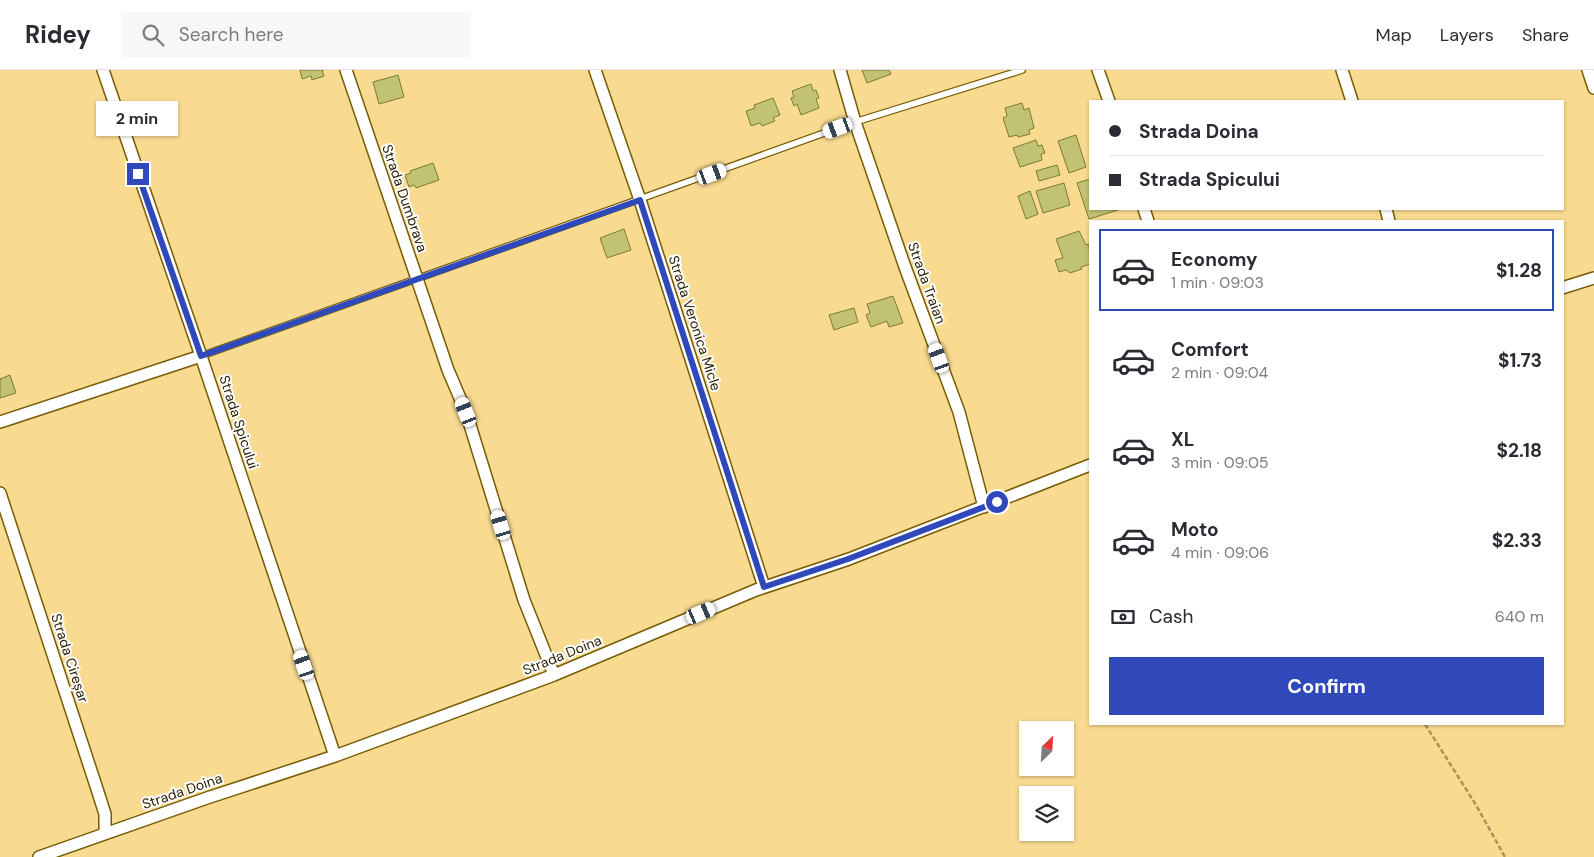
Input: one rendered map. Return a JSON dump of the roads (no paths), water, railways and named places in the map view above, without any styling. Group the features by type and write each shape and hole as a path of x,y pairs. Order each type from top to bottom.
{"street":[{"name":"Strada Spicului","path":"102,70 201,356 335,756"},
{"name":"Strada Dumbrava","path":"346,70 448,370 466,412 524,600 554,675"},
{"name":"Strada Veronica Micle","path":"595,70 640,200 764,587"},
{"name":"Strada Traian","path":"840,70 855,122 905,267 959,412 984,507"},
{"path":"1098,70 1109,100"},
{"path":"1342,70 1352,100"},
{"path":"1588,70 1594,88"},
{"path":"1564,287 1594,278"},
{"path":"0,422 201,356"},
{"name":"Strada Doina","path":"39,857 335,756 554,675 764,587 848,559 1089,465"},
{"name":"Strada Cireșar","path":"0,494 105,814 105,834"}],"lane":[{"path":"201,356 855,122 1022,70"}]}
